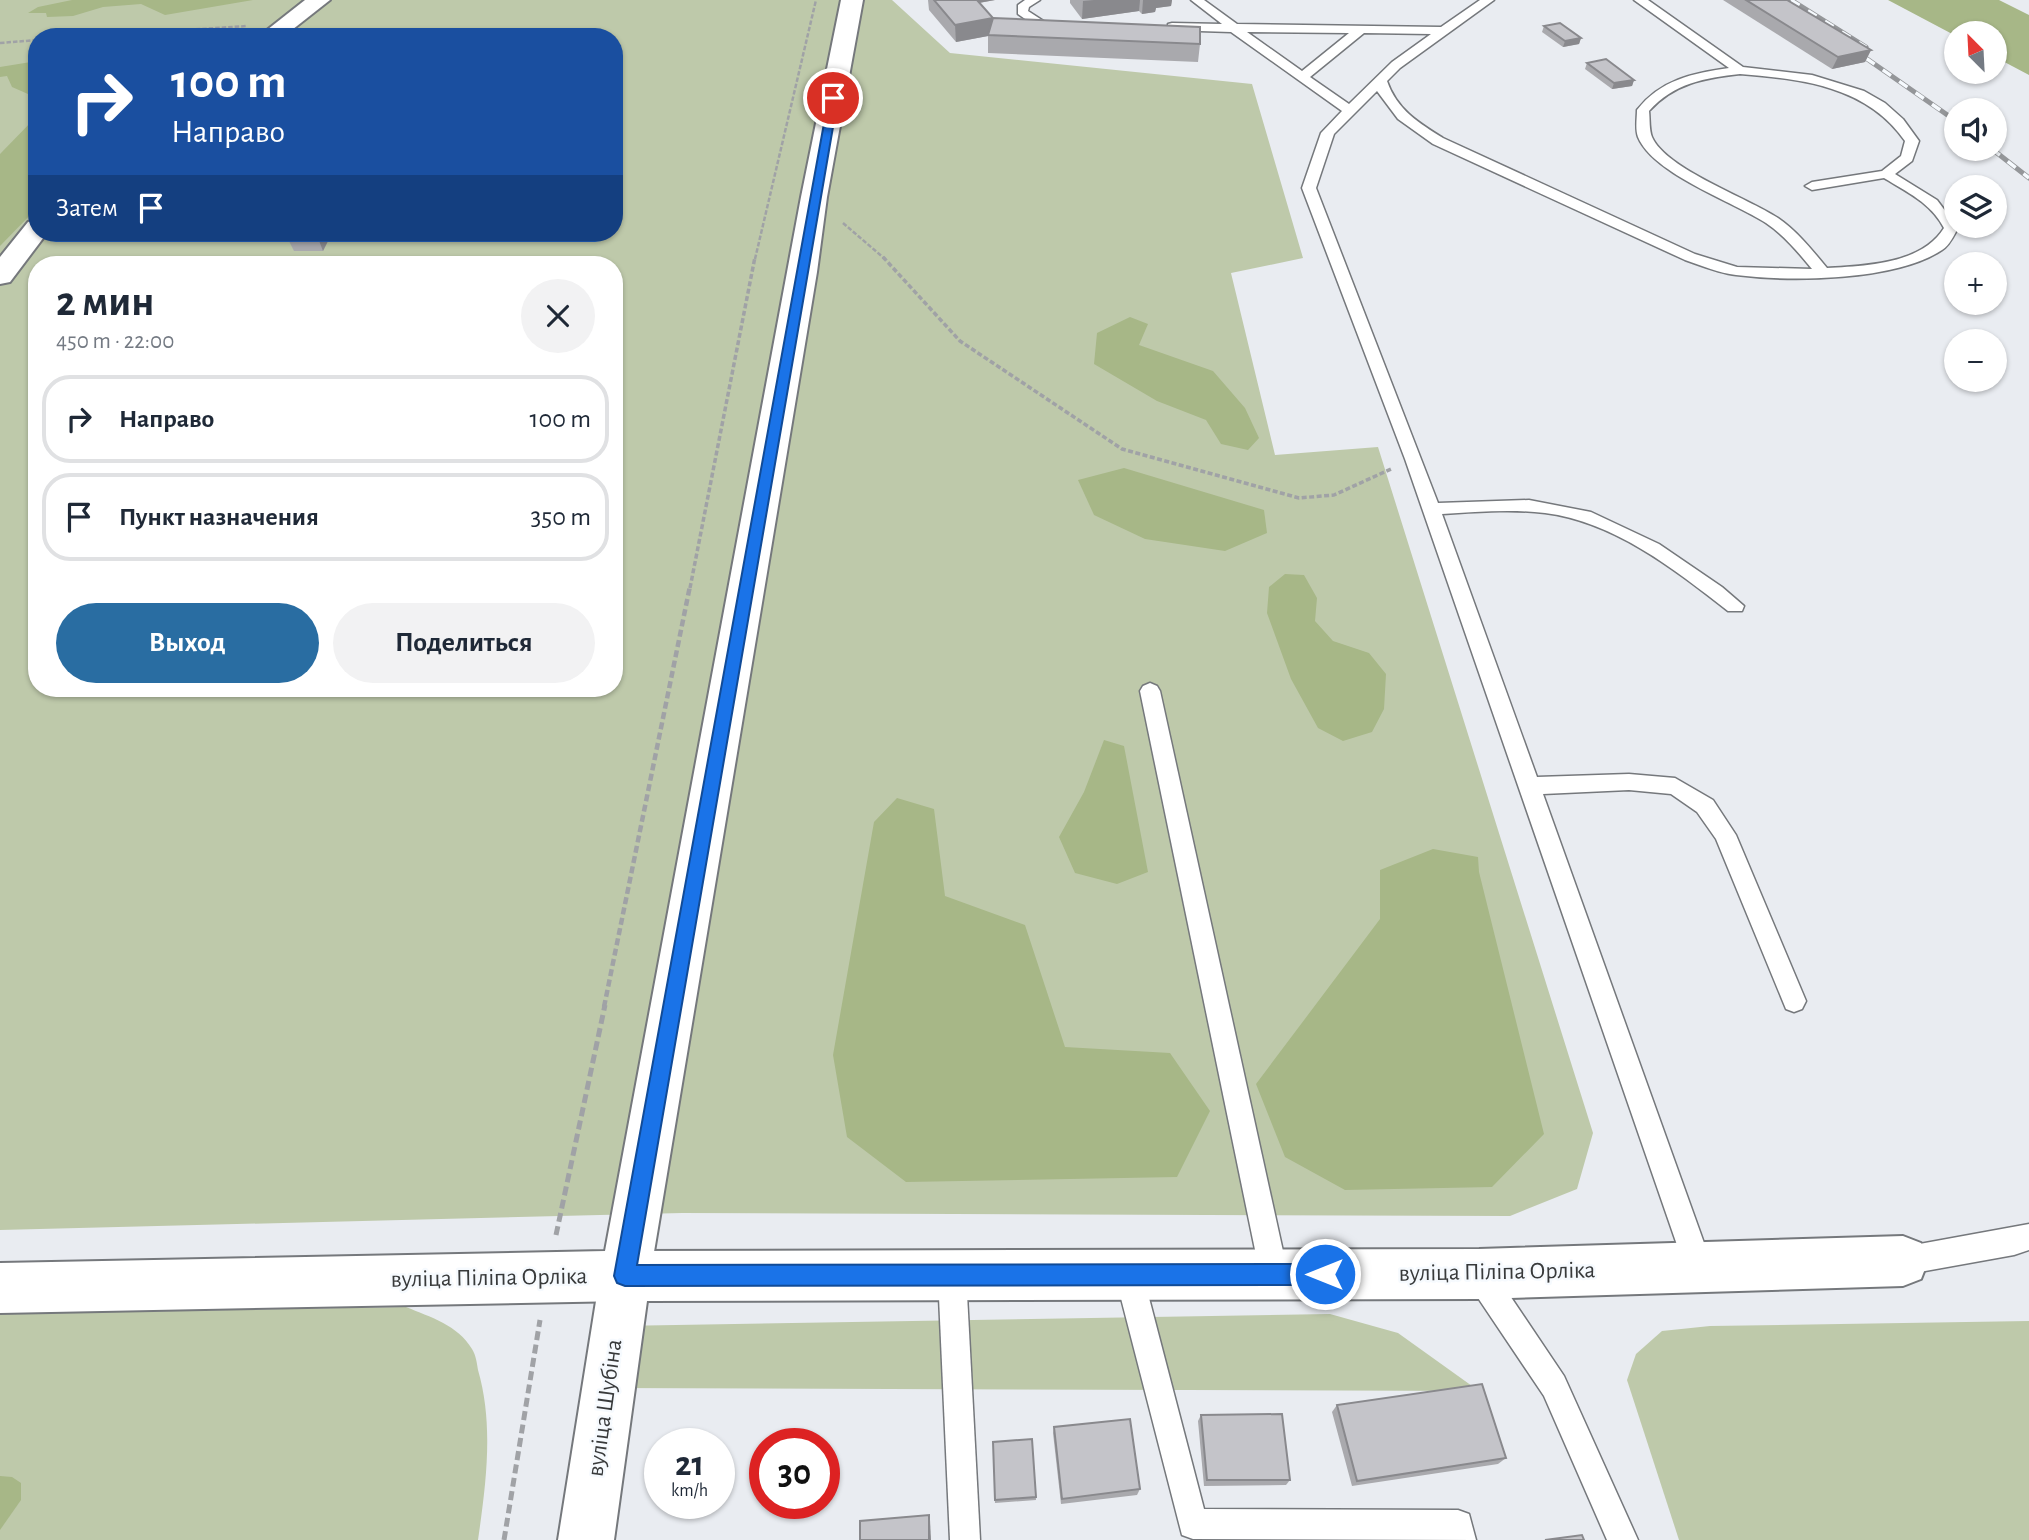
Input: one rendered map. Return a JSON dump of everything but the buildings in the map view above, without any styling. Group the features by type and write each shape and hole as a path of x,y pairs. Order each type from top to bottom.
{"street":[{"path":"282,28 320,0"},
{"name":"вуліца Шубіна","path":"586,1540 625,1276 803,272 814,197 852,0"},
{"path":"0,276 28,238"},
{"name":"вуліца Піліпа Орліка","path":"0,1287 625,1276 1479,1274 1903,1261"}],"lane":[{"path":"1034,0 1024,5 1022,12 1030,20 1042,26 1069,26"},
{"path":"1197,0 1350,111"},
{"path":"1488,0 1396,65 1328,133 1309,188 1414,459 1699,1268"},
{"path":"1640,0 1740,70"},
{"path":"1165,27 1443,31"},
{"path":"1303,76 1362,30"},
{"path":"1812,186 1886,174 1907,158 1912,141 1903,124 1872,101 1836,85 1779,72 1740,70 1689,77 1654,94 1643,110 1645,136 1652,148 1692,177 1767,217 1793,236 1824,273"},
{"path":"1380,80 1385,99 1402,117 1438,141 1690,257 1734,270 1776,274 1824,273 1865,268 1917,256 1940,245 1951,228 1945,215 1924,197 1886,174"},
{"path":"1432,509 1514,506 1562,510 1604,524 1647,544 1735,606"},
{"path":"1150,691 1274,1274"},
{"path":"1529,786 1629,782 1675,786 1705,806 1725,835 1794,1001"},
{"path":"1903,1261 2014,1242 2029,1237"},
{"path":"1479,1274 1554,1386 1623,1540"},
{"path":"952,1275 965,1540"},
{"path":"1129,1275 1193,1524 1458,1525 1461,1540"}],"path":[{"path":"504,1540 547,1277 662,734 748,287 816,0"},
{"path":"0,43 28,41"},
{"path":"814,197 882,256 960,341 1122,449 1299,498 1334,495 1414,459"}],"green space":[{"path":"0,0 892,0 950,53 1252,84 1303,258 1231,273 1275,455 1378,447 1593,1133 1577,1189 1510,1216 682,1213 0,1230"},
{"path":"72,0 253,0 165,15 141,4 103,7 73,16 47,17 46,13 28,13 38,7"},
{"path":"1888,0 1999,0 2029,15 2029,75 2007,63 2007,21 1944,21 1944,30"},
{"path":"28,62 28,94 12,87 7,76 0,77 0,67"},
{"path":"28,125 28,217 0,246 0,154"},
{"path":"1130,317 1148,324 1139,345 1213,371 1245,408 1259,438 1248,450 1221,444 1206,420 1157,401 1094,364 1097,333"},
{"path":"1124,468 1264,510 1267,533 1225,551 1145,539 1094,515 1078,480"},
{"path":"1285,574 1304,575 1317,598 1315,621 1333,641 1369,653 1386,674 1384,709 1372,732 1343,741 1318,728 1291,679 1267,613 1269,587"},
{"path":"1104,740 1124,746 1148,872 1117,884 1075,873 1059,837 1084,792"},
{"path":"897,798 934,809 945,896 1025,925 1065,1047 1170,1053 1210,1111 1177,1177 906,1182 847,1137 833,1055 874,822"},
{"path":"1433,849 1478,857 1479,872 1544,1134 1492,1187 1345,1190 1285,1157 1256,1084 1380,919 1380,870"},
{"path":"406,1307 451,1328 466,1341 475,1357 483,1391 487,1433 486,1476 478,1540 0,1540 0,1314"},
{"path":"1330,1314 1398,1333 1479,1391 607,1388 617,1326"},
{"path":"2029,1321 2029,1540 1679,1540 1627,1380 1636,1354 1662,1331 1710,1326"},
{"path":"0,1476 12,1477 21,1483 21,1500 0,1530"}],"railway":[{"path":"1791,0 1866,47"},
{"path":"1850,47 1944,113"},
{"path":"2007,161 2029,178"}],"route":[{"path":"833,98 625,1276 1325,1274"}]}
